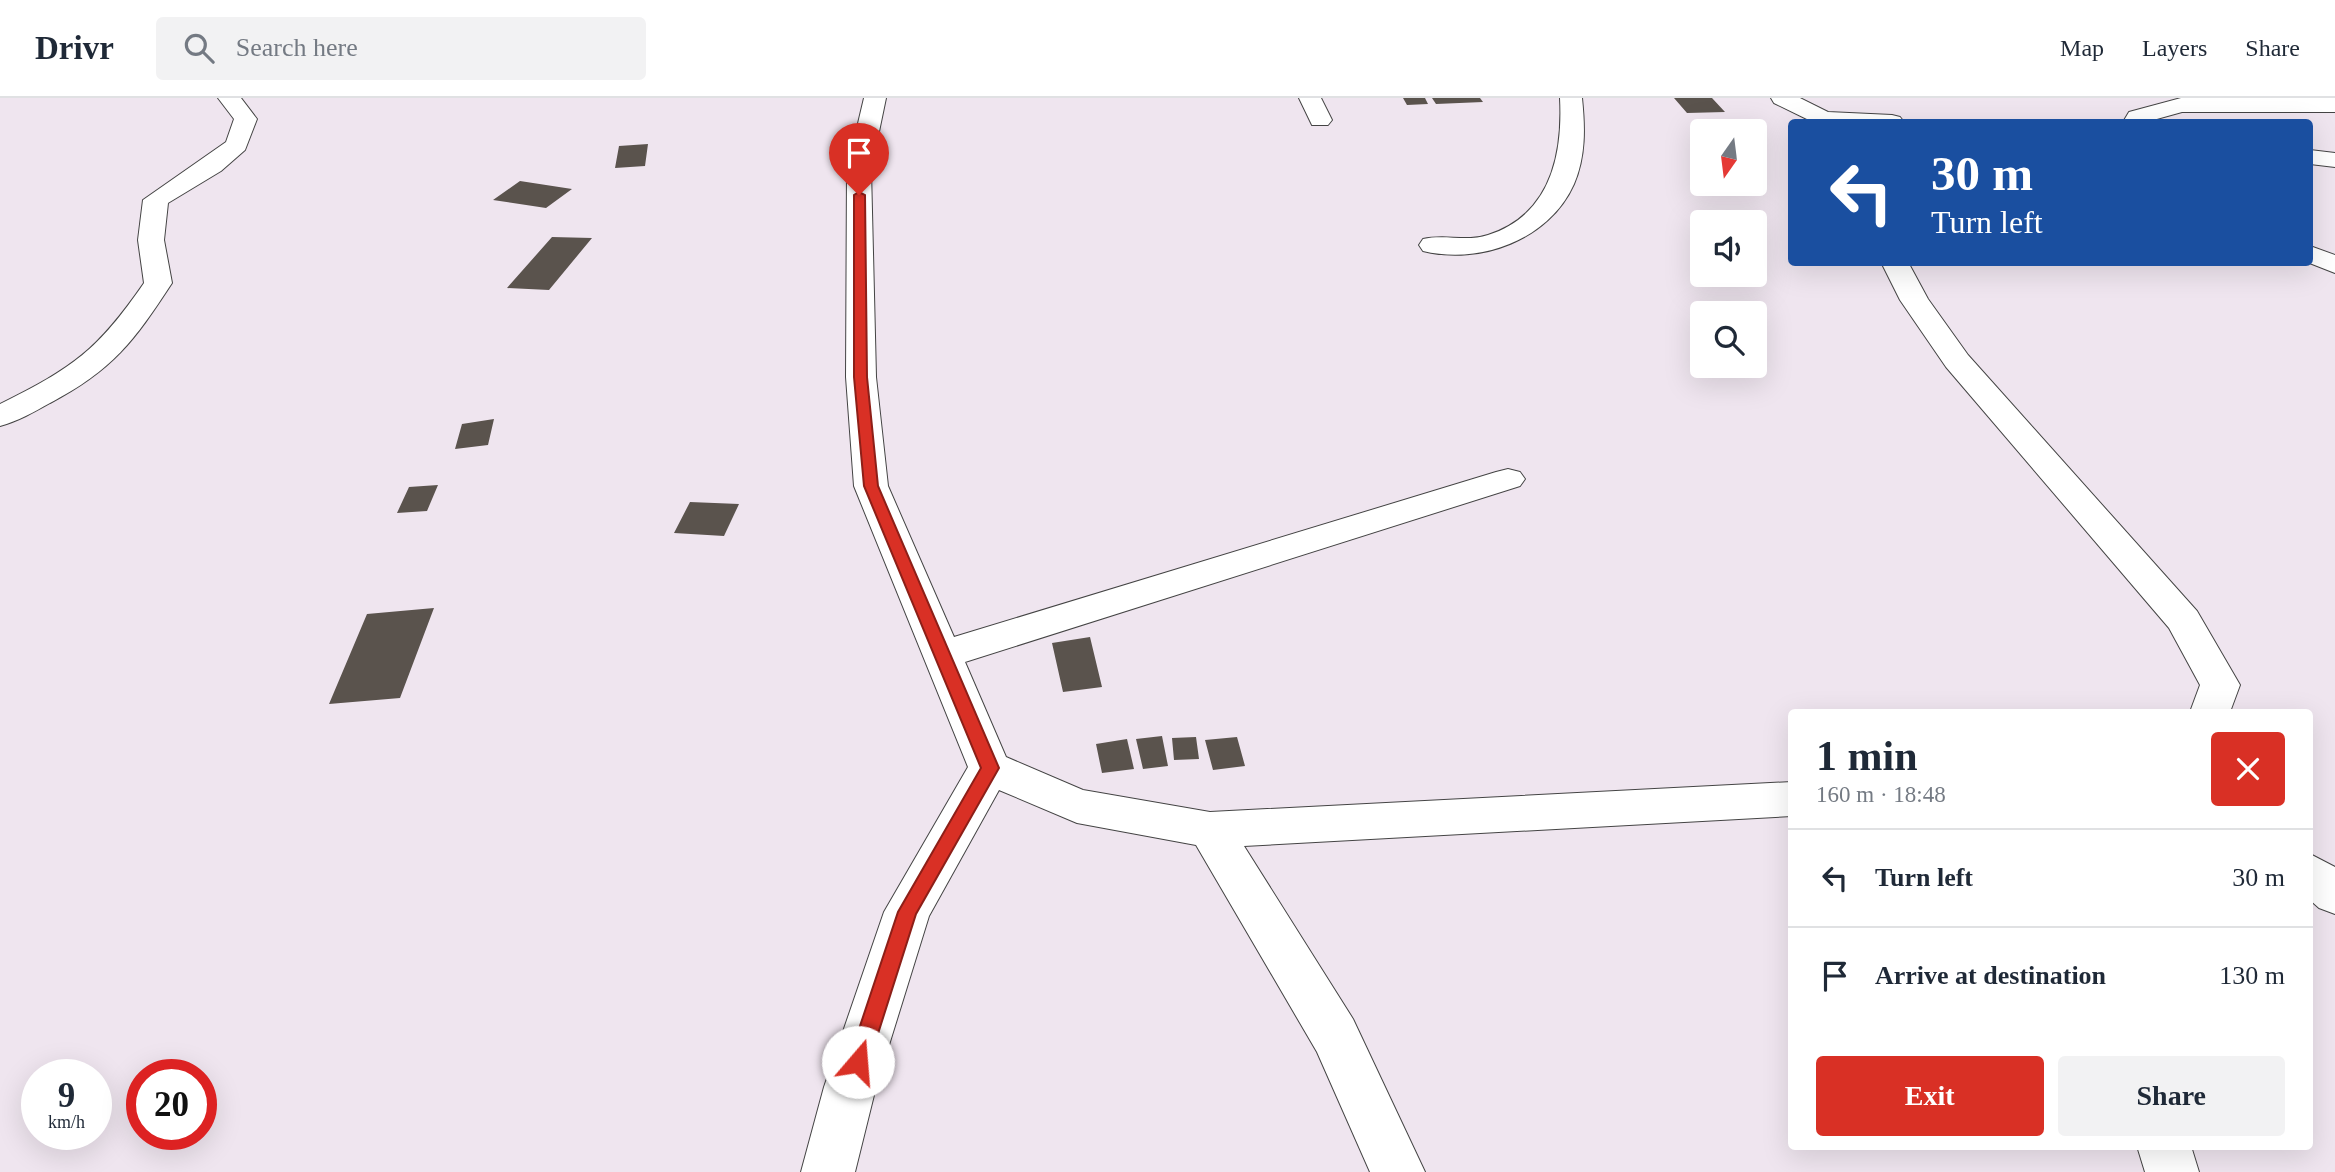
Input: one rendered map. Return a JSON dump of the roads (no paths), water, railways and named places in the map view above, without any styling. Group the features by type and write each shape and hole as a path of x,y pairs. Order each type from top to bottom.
{"lane":[{"path":"0,416 45,394 93,363 124,334 158,283 151,240 156,200 212,166 237,145 246,119 229,98"},
{"path":"875,98 859,170 860,377 871,486 990,768 1077,806 1210,830 1788,799"},
{"path":"1310,98 1320,120"},
{"path":"1432,245 1495,242 1546,212 1567,174 1575,130 1571,98"},
{"path":"1782,98 1821,119"},
{"path":"2136,119 2181,105 2335,104"},
{"path":"2313,156 2335,160"},
{"path":"2313,255 2335,265"},
{"path":"1897,266 1914,300 1957,361 2184,620 2220,685 2211,709"},
{"path":"941,655 1508,479"},
{"path":"828,1172 850,1087 907,912 990,768"},
{"path":"1210,830 1335,1037 1398,1172"},
{"path":"2313,876 2335,894"},
{"path":"2165,1150 2172,1172"}]}
